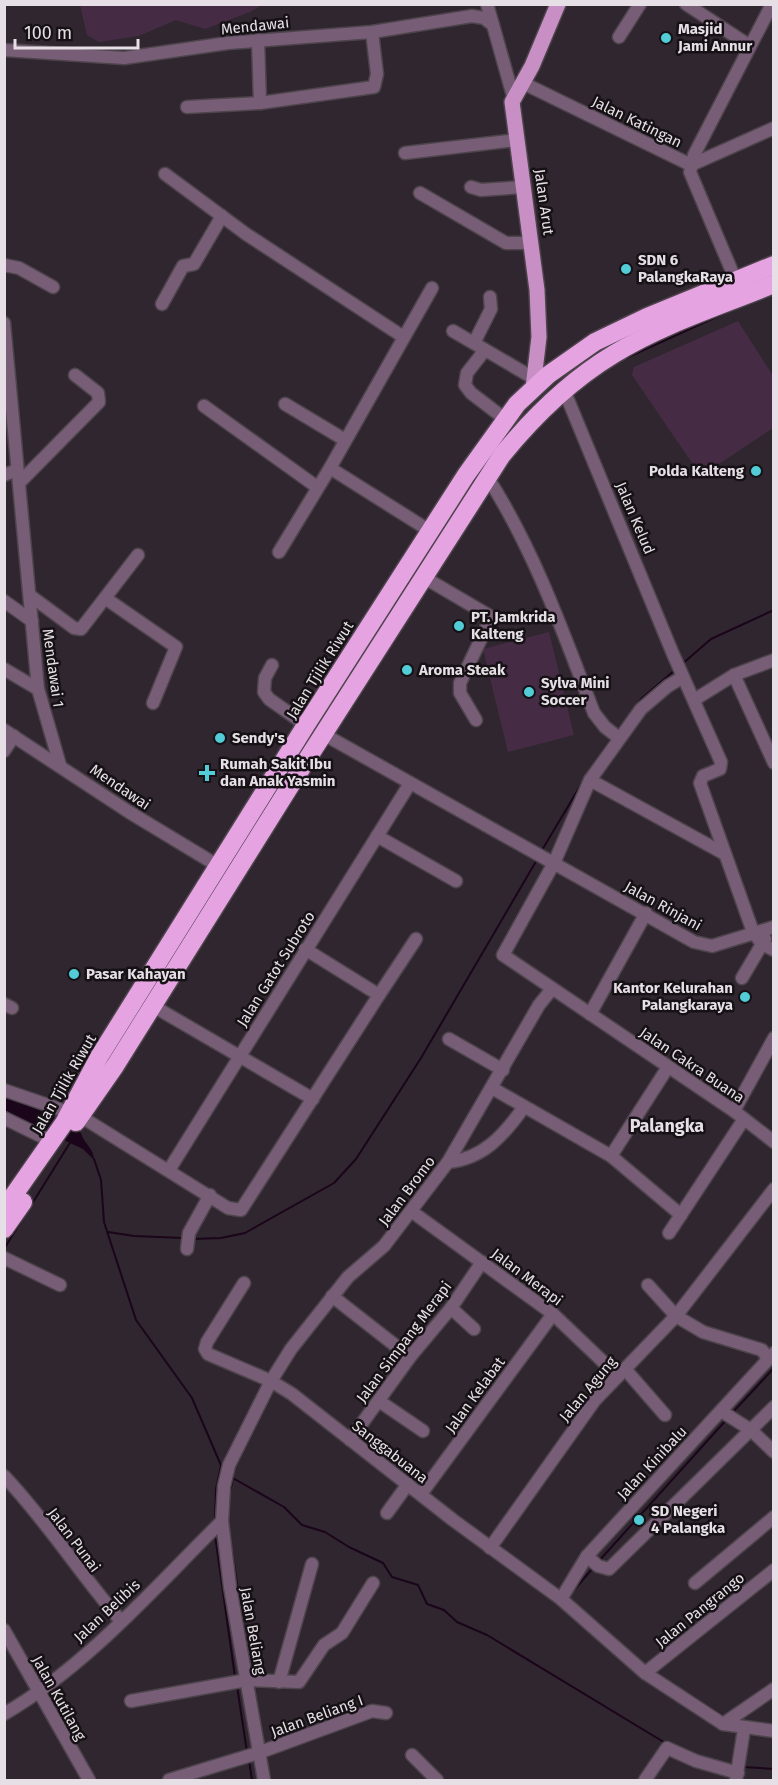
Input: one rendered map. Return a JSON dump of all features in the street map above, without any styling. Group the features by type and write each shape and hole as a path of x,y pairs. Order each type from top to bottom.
{"highway":[{"name":"Jalan Tjilik Riwut","path":"65,1128 99,1056 220,867 306,725 430,531 505,419 534,384 574,356 625,326 774,265"},
{"name":"Jalan Tjilik Riwut","path":"6,1217 65,1128 153,1006 292,783 513,442 564,390 635,342 774,284"},
{"path":"574,356 586,373"},
{"path":"534,384 545,409"},
{"path":"380,609 398,620"}],"main road":[{"path":"513,96 523,83 558,4"},
{"name":"Jalan Arut","path":"513,96 532,243 539,337 534,384"}],"street":[{"name":"Jalan Arut","path":"487,4 513,96"},
{"path":"619,37 640,4"},
{"path":"686,4 750,46"},
{"path":"691,165 694,155 772,4"},
{"name":"Mendawai","path":"4,50 124,58 258,40 372,32 472,16 484,18 493,25"},
{"path":"187,107 260,103 374,87 376,64 372,32"},
{"path":"258,40 260,103"},
{"name":"Jalan Katingan","path":"523,83 691,165 692,179 736,280"},
{"path":"691,165 774,128"},
{"path":"405,153 517,140"},
{"path":"165,174 332,293 402,336"},
{"path":"471,187 481,189 523,187"},
{"path":"420,193 506,243 532,243"},
{"path":"162,304 183,266 194,264 222,216"},
{"path":"4,265 19,268 53,287"},
{"path":"279,552 330,468 402,336 432,288"},
{"path":"490,297 491,309 465,385 471,393 505,419"},
{"name":"Mendawai 1","path":"4,323 17,470 32,597 38,689 60,765"},
{"path":"453,331 480,346 534,384"},
{"path":"19,483 99,402 98,393 75,375"},
{"name":"Jalan Kelud","path":"564,390 680,668 722,762 720,769 703,776 699,781 723,853"},
{"path":"285,404 345,440"},
{"path":"204,406 317,487"},
{"path":"330,468 430,531"},
{"path":"4,475 17,470"},
{"path":"488,478 517,527 544,583 594,713 615,735"},
{"path":"32,597 80,629 138,555"},
{"path":"425,578 488,615 489,622 460,683 460,693 476,720"},
{"path":"105,598 176,647 153,703"},
{"path":"4,601 32,621"},
{"path":"694,700 734,675 774,660"},
{"path":"272,665 265,678 264,692 269,699 306,725"},
{"path":"545,858 615,735 680,668"},
{"path":"4,669 38,689"},
{"path":"734,675 774,763"},
{"name":"Mendawai","path":"9,733 129,812 220,867"},
{"path":"4,751 9,733"},
{"name":"Jalan Rinjani","path":"325,735 409,785 646,913 694,942 705,945 729,941 773,927"},
{"path":"590,780 723,853 753,932 768,947"},
{"name":"Jalan Gatot Subroto","path":"169,1170 409,785"},
{"path":"377,836 456,881"},
{"name":"Jalan Cakra Buana","path":"545,858 503,955 739,1115 774,1142"},
{"path":"590,1014 646,913"},
{"path":"742,978 768,947 773,927"},
{"path":"4,1090 65,1128 169,1170 231,1209 245,1208 416,939"},
{"path":"305,949 379,995"},
{"name":"Jalan Bromo","path":"224,1486 229,1464 271,1381 291,1349 348,1277 384,1246 447,1162 540,1005 552,989"},
{"path":"153,1006 313,1099"},
{"path":"669,1233 739,1115 774,1038"},
{"path":"449,1039 503,1070"},
{"path":"610,1156 668,1067"},
{"path":"492,1088 610,1156 681,1215"},
{"path":"447,1162 464,1160 497,1141 524,1107"},
{"path":"4,1118 65,1128"},
{"name":"Jalan Agung","path":"490,1548 588,1410 676,1316 774,1189"},
{"path":"188,1241 210,1195"},
{"name":"Jalan Merapi","path":"411,1211 553,1314 622,1372 665,1415"},
{"path":"4,1258 60,1285"},
{"name":"Jalan Simpang Merapi","path":"350,1440 410,1357 451,1308 482,1262"},
{"name":"Sanggabuana","path":"244,1283 207,1341 205,1349 208,1354 271,1381 292,1394 490,1548"},
{"path":"648,1285 676,1316 716,1338 753,1346 771,1356"},
{"path":"332,1296 410,1357"},
{"path":"451,1308 474,1329"},
{"name":"Jalan Kelabat","path":"421,1494 553,1314"},
{"name":"Jalan Kinibalu","path":"561,1599 587,1556 771,1356"},
{"path":"380,1401 423,1431"},
{"path":"587,1556 598,1566 609,1569 774,1407"},
{"path":"722,1411 751,1430 774,1452"},
{"name":"Jalan Punai","path":"4,1476 121,1621"},
{"path":"387,1513 408,1484"},
{"name":"Jalan Beliang","path":"224,1486 222,1521 230,1587 264,1780"},
{"path":"695,1583 774,1517"},
{"name":"Jalan Belibis","path":"4,1714 39,1694 121,1621 222,1521"},
{"path":"490,1548 561,1599 645,1673 723,1724 744,1729 774,1731"},
{"path":"279,1682 312,1564"},
{"name":"Jalan Pangrango","path":"645,1673 774,1570"},
{"path":"131,1701 247,1680 301,1681 324,1645 342,1633 373,1583"},
{"name":"Jalan Kutilang","path":"4,1630 88,1780"},
{"path":"723,1724 774,1689"},
{"name":"Jalan Beliang I","path":"169,1780 198,1776 366,1713 380,1710 386,1713"},
{"path":"645,1780 667,1748 696,1761 738,1770 744,1729"},
{"path":"412,1755 437,1780"}],"shaded area":[{"path":"80,4 262,5 205,29 176,20 139,36 99,42 87,35"},
{"path":"738,321 773,376 773,428 701,476 632,375 634,367"},
{"name":"Sylva Mini Soccer","path":"549,632 574,735 508,752 483,649"},
{"path":"4,1096 51,1115 81,1133 94,1160 83,1149 5,1113"}],"waterway":[{"path":"626,358 725,313"},
{"path":"584,386 589,382"},
{"path":"681,665 711,639 774,610"},
{"path":"337,730 394,641"},
{"path":"617,731 641,699 675,670"},
{"path":"593,765 612,738"},
{"path":"276,826 328,745"},
{"path":"542,850 582,783"},
{"path":"192,1239 221,1238 245,1233 334,1183 356,1159 421,1058 538,858"},
{"path":"4,1249 71,1141"},
{"path":"94,1159 101,1180 104,1222 136,1320 192,1398 223,1470"},
{"path":"108,1232 134,1236 183,1238"},
{"path":"733,1412 774,1368"},
{"path":"598,1562 727,1419"},
{"path":"215,1520 216,1489 221,1466"},
{"path":"231,1477 284,1507 302,1525 325,1532 349,1547 383,1563 392,1577 418,1585 427,1604 444,1610 457,1622 487,1635 667,1744"},
{"path":"229,1496 233,1478"},
{"path":"215,1535 235,1677"},
{"path":"230,1537 247,1650"},
{"path":"573,1591 593,1568"},
{"path":"237,1686 247,1752"},
{"path":"687,1693 725,1717"},
{"path":"249,1760 252,1780"},
{"path":"743,1767 774,1769"}],"place":[{"name":"Masjid Jami Annur","path":"666,38"},
{"name":"SDN 6 PalangkaRaya","path":"626,269"},
{"name":"Polda Kalteng","path":"756,471"},
{"name":"PT. Jamkrida Kalteng","path":"459,626"},
{"name":"Aroma Steak","path":"407,670"},
{"name":"Sylva Mini Soccer","path":"529,692"},
{"name":"Sendy's","path":"220,738"},
{"name":"Rumah Sakit Ibu dan Anak Yasmin","path":"207,773"},
{"name":"Pasar Kahayan","path":"74,974"},
{"name":"Kantor Kelurahan Palangkaraya","path":"745,997"},
{"name":"SD Negeri 4 Palangka","path":"639,1520"}],"district":[{"name":"Palangka","path":"667,1126"}]}
